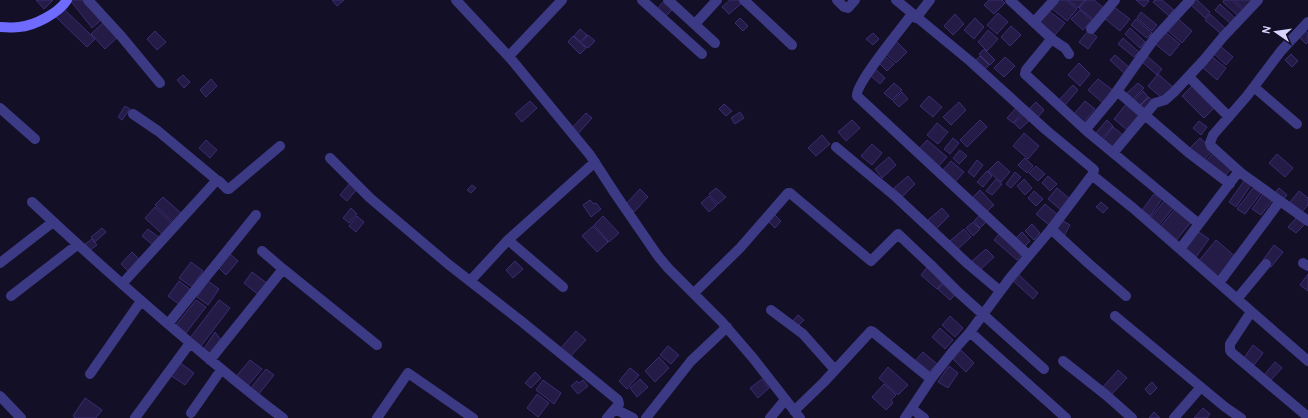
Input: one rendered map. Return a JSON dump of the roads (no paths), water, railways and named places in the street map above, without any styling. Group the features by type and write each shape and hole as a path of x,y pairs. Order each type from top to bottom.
{"street":[{"path":"0,26 19,27 37,22 61,8 67,0"},
{"path":"88,0 121,36 160,83"},
{"path":"456,0 509,56 595,162 658,256 727,327 797,415 835,370 872,331 931,379"},
{"path":"509,56 562,0"},
{"path":"642,0 702,54"},
{"path":"654,11 664,0"},
{"path":"668,0 716,42"},
{"path":"695,24 717,0"},
{"path":"744,0 792,46"},
{"path":"837,0 844,7 848,8 855,0"},
{"path":"896,0 970,61 1046,130 1094,170 1092,175 1051,229 1028,255 970,332 931,379 905,418"},
{"path":"930,0 914,16 866,75 857,92 857,96 1028,255"},
{"path":"1010,0 1069,54"},
{"path":"1034,22 1054,0"},
{"path":"1091,29 1115,0"},
{"path":"1086,129 1117,91 1154,38 1190,0"},
{"path":"1113,153 1155,103 1165,100 1189,77 1223,37 1258,0"},
{"path":"1308,22 1281,51 1254,87 1213,135 1210,143 1211,146 1239,171 1308,221"},
{"path":"1053,40 1049,42 1026,70 1025,74 1113,153 1199,224"},
{"path":"1189,77 1229,117"},
{"path":"1254,87 1297,124"},
{"path":"1117,91 1144,115 1230,184"},
{"path":"0,108 35,139"},
{"path":"133,114 158,131 227,189 230,189 280,146"},
{"path":"836,147 896,197 968,264 1000,291"},
{"path":"330,158 370,198 470,281 522,321 618,400 619,404 607,418"},
{"path":"470,281 508,240 595,162"},
{"path":"1180,249 1239,171"},
{"path":"1092,175 1133,208 1308,362"},
{"path":"122,284 145,257 218,181"},
{"path":"694,294 735,254 789,193 871,261 898,234 1044,369"},
{"path":"1219,283 1280,201"},
{"path":"32,202 77,245 141,301 250,394 283,418"},
{"path":"168,324 256,215"},
{"path":"0,263 53,222"},
{"path":"1051,229 1126,296"},
{"path":"508,240 563,287"},
{"path":"11,296 77,245"},
{"path":"262,252 377,346"},
{"path":"1237,299 1266,264"},
{"path":"210,360 283,269"},
{"path":"90,374 141,301"},
{"path":"771,310 803,334 835,370"},
{"path":"1251,312 1230,344 1231,352 1308,417"},
{"path":"1115,316 1225,407 1241,418"},
{"path":"646,418 691,361 727,327"},
{"path":"970,332 1066,418"},
{"path":"135,418 190,343"},
{"path":"1063,360 1132,418"},
{"path":"191,413 222,370"},
{"path":"377,418 408,373 473,418"},
{"path":"1174,418 1201,387"},
{"path":"0,396 21,418"},
{"path":"770,418 785,400"},
{"path":"615,409 634,418"},
{"path":"912,409 924,418"}]}
